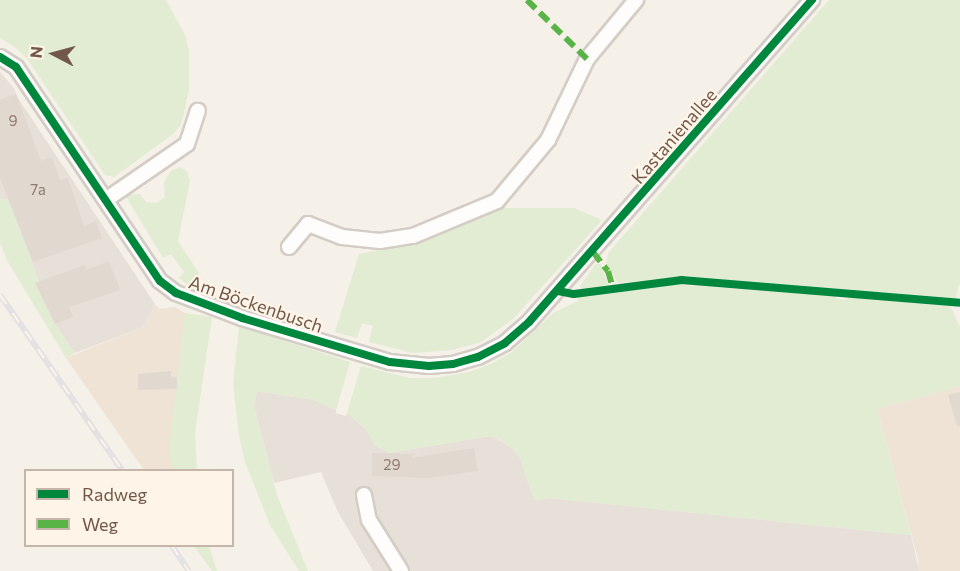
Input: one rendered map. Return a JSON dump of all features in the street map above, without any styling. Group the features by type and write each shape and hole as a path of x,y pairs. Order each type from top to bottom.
{"street":[{"path":"290,247 308,224 342,237 380,241 412,236 497,201 548,140 587,59 636,0"},
{"name":"Kastanienallee","path":"558,291 812,0"},
{"name":"Am Böckenbusch","path":"0,57 16,67 160,280 176,293 242,318 390,362 429,366 453,364 478,357 505,342 558,291"},
{"path":"106,199 187,144 198,111"},
{"path":"364,495 369,520 401,571"}],"shaded area":[{"path":"0,72 14,88 18,98 155,304 143,327 75,353 55,324 8,199 3,200 0,195"},
{"path":"155,304 159,309 175,307 185,313 171,453 172,469 143,469 66,358 143,327"},
{"path":"960,386 960,571 919,571 917,564 919,563 877,409"},
{"path":"257,391 314,400 336,410 336,413 346,416 347,413 367,430 375,445 389,453 490,436 496,438 511,447 520,458 534,500 551,498 911,535 919,571 373,571 338,512 321,472 274,483 254,406"}],"green space":[{"path":"0,0 166,0 185,35 189,50 189,91 181,125 172,135 114,177 105,175 28,60 16,48 0,38"},
{"path":"829,0 960,0 960,285 956,300 689,278 618,283 606,262 609,252"},
{"path":"180,167 187,171 190,181 178,241 199,273 192,288 179,278 184,272 171,254 163,258 125,195 140,194 146,202 156,203 165,197 166,178 171,171"},
{"path":"0,195 3,200 8,198 55,324 75,353 66,358 8,262 0,243"},
{"path":"495,208 574,208 602,220 513,319 481,342 452,350 413,353 369,342 373,326 362,323 357,338 335,332 359,254 425,240"},
{"path":"596,264 601,264 608,285 581,289 580,286"},
{"path":"670,284 836,296 836,299 847,300 848,297 950,306 960,327 960,386 877,409 911,535 551,498 534,500 520,458 511,447 497,438 490,436 389,453 375,445 363,426 347,413 361,366 410,378 435,378 469,372 491,364 512,352 553,313 578,301 578,297"},
{"path":"185,313 212,317 195,433 197,469 172,469 169,449"},
{"path":"239,326 350,362 336,410 314,400 257,391 254,406 277,495 308,571 299,571 270,525 245,462 239,435 233,384"},
{"path":"195,547 209,547 217,571 212,571"}],"building":[{"path":"16,94 41,161 52,157 60,180 68,178 84,226 96,221 102,238 33,262 0,178 0,100"},
{"path":"109,261 120,290 69,307 73,317 55,324 35,283 85,265 86,270"},
{"path":"171,371 171,377 177,377 177,389 138,390 138,374"},
{"path":"960,392 960,426 957,426 948,395"},
{"path":"474,448 478,471 427,478 372,476 372,453 413,454 412,458"}],"railway":[{"path":"0,295 121,469"},
{"path":"173,547 189,571"}],"marked path":[{"path":"527,0 587,59"},
{"path":"593,252 608,271 613,289"}],"cycle path":[{"path":"0,57 16,67 160,281 176,293 242,318 390,362 429,366 453,364 478,357 505,343 529,322 812,0"},
{"path":"558,291 574,294 682,280 960,303"}]}
